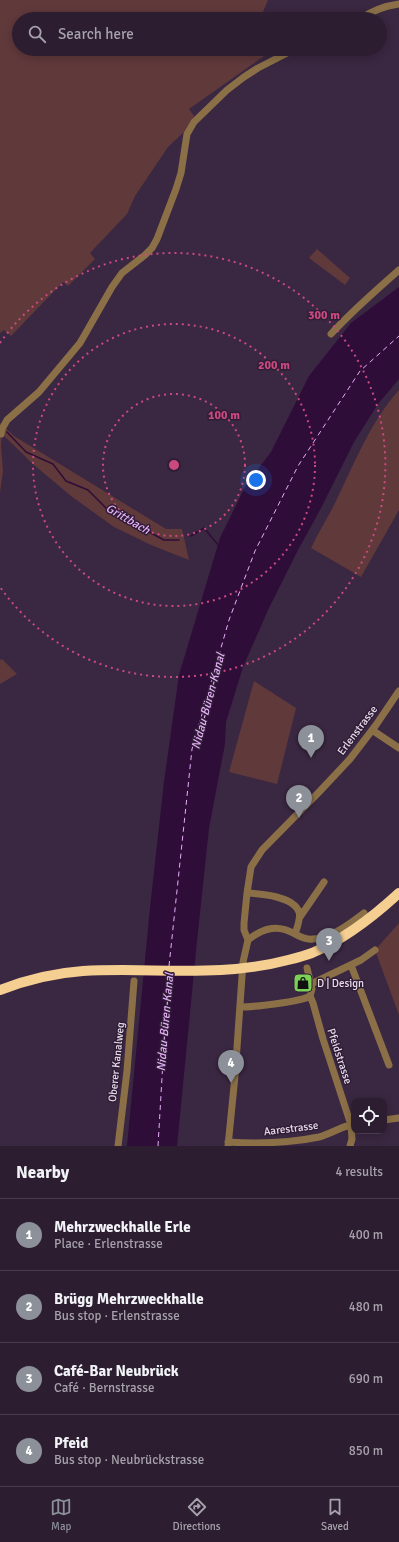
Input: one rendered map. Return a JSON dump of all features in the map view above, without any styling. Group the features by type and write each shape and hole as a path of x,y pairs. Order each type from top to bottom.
{"highway":[{"path":"290,959 347,930 371,913 399,888"},
{"path":"0,990 31,980 82,971 235,970 290,959 310,954 350,934 399,893"}],"street":[{"path":"370,12 387,5 399,4"},
{"path":"2,429 13,414 39,392 80,343 112,287 122,273 152,248 157,239 176,189 182,166 187,134 194,122 228,89 258,68 281,56"},
{"path":"331,334 369,295 399,270"},
{"name":"Erlenstrasse","path":"228,1144 243,962 248,940 244,927 250,870 258,854 345,764 372,730 399,691"},
{"path":"372,730 399,748"},
{"path":"295,934 300,917 324,882"},
{"path":"247,893 272,896 285,900 297,909 300,917"},
{"path":"248,940 258,933 268,929 282,928 307,939 318,939 344,927 364,913"},
{"path":"311,984 351,965 375,950"},
{"path":"351,965 389,1065"},
{"path":"240,1007 270,1004 310,996 312,991 307,968"},
{"name":"Oberer Kanalweg","path":"118,1146 127,1071 134,981"},
{"name":"Pfeidstrasse","path":"310,996 351,1122"},
{"path":"387,1120 399,1118"},
{"name":"Aarestrasse","path":"228,1144 295,1141 321,1136 351,1125"},
{"name":"Pfeidstrasse","path":"350,1146 352,1134"}],"shaded area":[{"path":"0,0 268,0 263,12 12,12 12,56 264,56 189,109 194,116 184,132 168,147 135,196 127,214 90,253 95,259 68,286 63,282 11,336 4,330 0,333"},
{"path":"317,249 350,278 345,285 309,258"},
{"path":"399,390 399,510 361,577 311,548 372,428 389,402"},
{"path":"0,423 14,436 166,529 182,529 189,560 151,545 114,527 71,496 33,464 2,434 1,445 3,471 0,493"},
{"path":"2,659 17,674 0,684 0,660"},
{"path":"254,681 296,708 277,784 229,772"},
{"path":"399,923 399,1015 375,950"}],"water":[{"name":"Nidau-Büren-Kanal","path":"399,287 399,379 378,404 354,442 298,550 268,610 243,667 226,722 225,744 209,828 177,1146 127,1146 150,908 164,782 179,675 220,538 246,485 271,452 309,376 351,323"}],"waterway":[{"name":"Grittbach","path":"7,432 26,452 53,464 66,481 88,490 108,510 164,540 179,540"},
{"path":"191,536 204,528 219,546"}],"ferry route":[{"path":"169,966 192,749 229,620 255,551 298,466 360,371 399,336"},
{"path":"158,1146 168,975"}],"place":[{"name":"Mehrzweckhalle Erle","path":"311,758"},
{"name":"Brügg Mehrzweckhalle","path":"299,818"},
{"name":"Café-Bar Neubrück","path":"329,961"},
{"name":"D | Design","path":"303,983"},
{"name":"Pfeid","path":"231,1083"}]}
